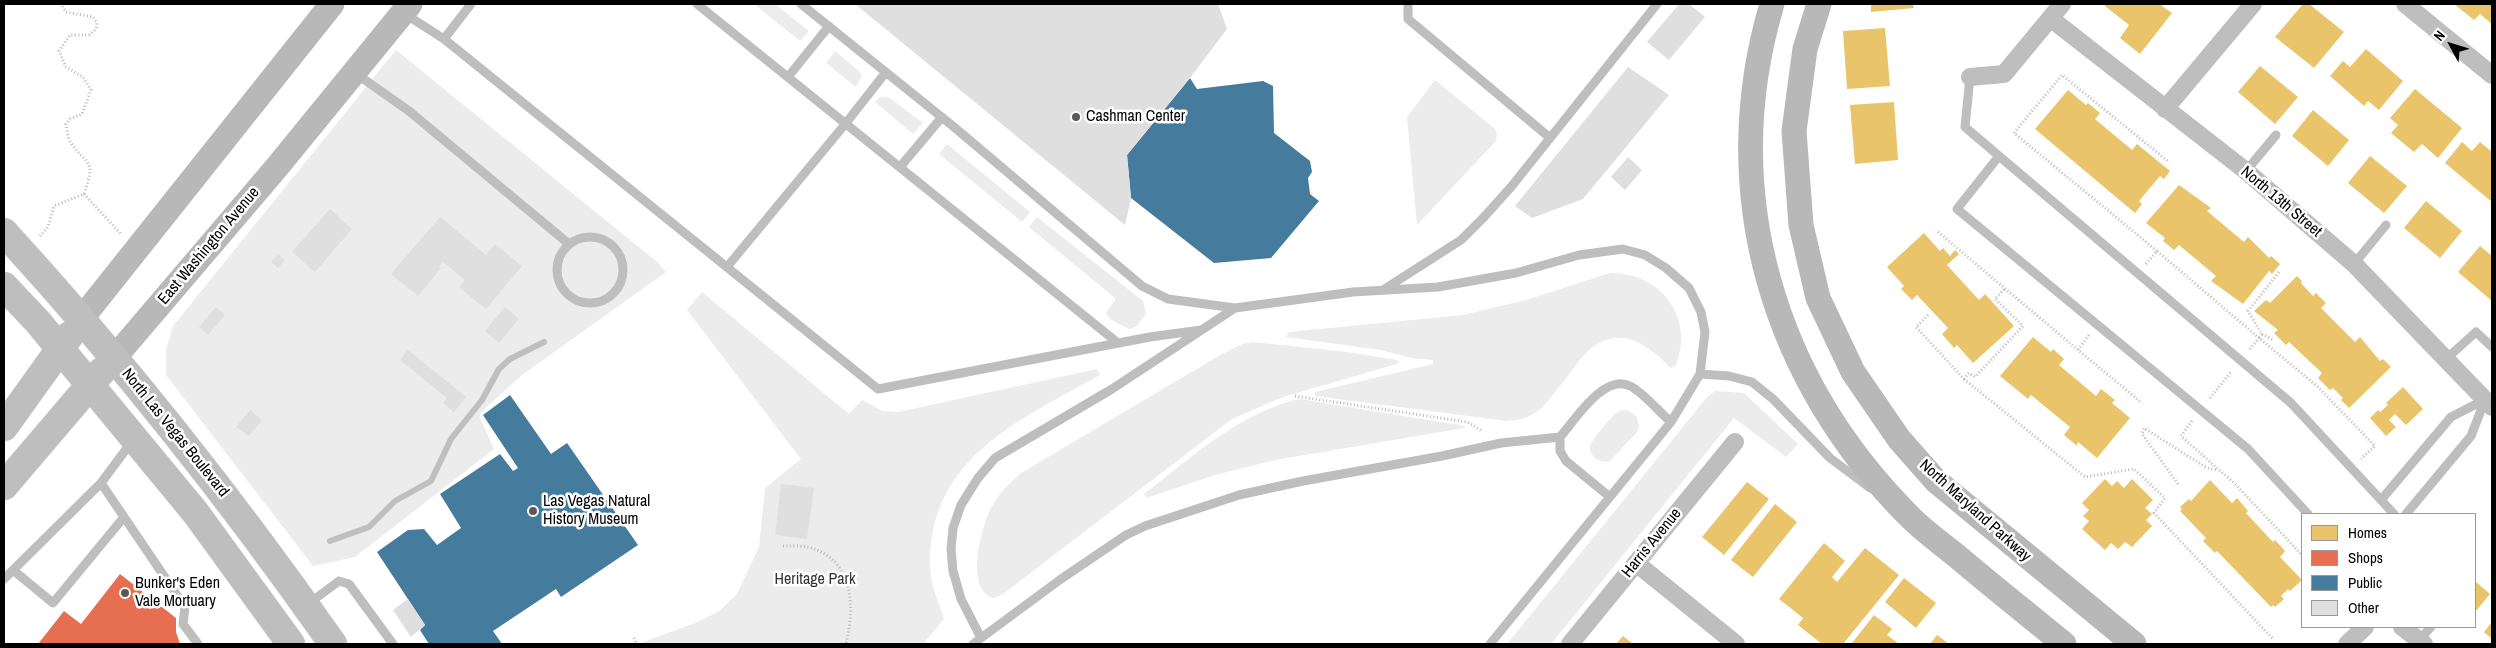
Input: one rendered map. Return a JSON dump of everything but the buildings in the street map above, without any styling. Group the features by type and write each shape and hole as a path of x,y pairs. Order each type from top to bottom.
{"main road":[{"path":"4,427 82,318 332,4"},
{"path":"1772,4 1765,27 1751,102 1751,174 1759,240 1776,306 1807,380 1846,445 1911,519 2064,644"},
{"name":"North Maryland Parkway","path":"1819,4 1805,50 1794,131 1800,225 1818,298 1853,372 1899,439 1936,480 2134,644"},
{"name":"East Washington Avenue","path":"4,486 115,357 407,8"},
{"name":"North Las Vegas Boulevard","path":"4,232 115,357 223,492 332,644"},
{"name":"North Las Vegas Boulevard","path":"4,286 60,348 135,437 195,512 291,644"}],"street":[{"path":"1970,77 2004,74 2062,4"},
{"path":"2165,109 2253,4"},
{"path":"2405,4 2492,75"},
{"name":"North 13th Street","path":"2050,18 2246,171 2354,264 2446,359 2490,401"},
{"name":"Harris Avenue","path":"1570,644 1735,442"},
{"path":"1636,563 1736,644"},
{"path":"2347,644 2364,628"},
{"path":"2403,628 2420,643"}],"lane":[{"path":"444,39 471,4"},
{"path":"698,4 1118,343"},
{"path":"801,4 942,117 1148,290 1168,299 1235,308 1353,292 1438,287 1516,274 1579,255 1623,248 1645,255 1689,288 1701,312 1705,332 1700,374 1671,422 1490,644"},
{"path":"1408,4 1408,18 1549,137"},
{"path":"1383,290 1461,240 1511,187 1657,4"},
{"path":"407,8 878,389 1118,343 1202,330"},
{"path":"788,77 829,26"},
{"path":"727,267 846,124 886,72"},
{"path":"354,73 408,111 569,244"},
{"path":"1970,77 1964,127 2291,403 2393,513"},
{"path":"900,167 942,117"},
{"path":"2246,171 2276,134"},
{"path":"2000,156 1957,209 2248,450 2307,513"},
{"path":"2354,264 2386,225"},
{"path":"593,237 608,242 615,248 623,268 622,278 611,296 591,303 581,302 564,291 558,282 557,261 569,244 578,239 593,237"},
{"path":"981,638 960,599 953,571 951,550 954,528 962,505 978,478 995,458 1112,389 1235,308"},
{"path":"2446,359 2476,332 2492,347"},
{"path":"1700,374 1730,376 1752,382 1773,399 1830,458 1911,519"},
{"path":"1610,497 1566,462 1560,450 1560,437 1601,390 1614,383 1630,386 1671,422"},
{"path":"2381,500 2451,417 2490,401"},
{"path":"2407,513 2471,436 2490,401"},
{"path":"4,578 101,483 135,437"},
{"path":"973,644 1061,579 1126,536 1145,526 1248,493 1502,443 1560,437"},
{"path":"101,483 185,607 183,624 198,644"},
{"path":"13,570 53,603 124,517"},
{"path":"306,606 339,580 349,584 393,644"},
{"path":"2420,643 2430,628"}],"path":[{"path":"61,4 66,12 93,17 97,23 96,29 89,35 70,35 62,43 59,51 66,67 83,77 91,90 82,114 70,119 66,124 70,142 88,161 90,175 84,194"},
{"path":"2169,162 2062,75 2014,133 2318,387 2375,446 2352,468"},
{"path":"84,194 124,237"},
{"path":"38,238 48,227 54,206 84,194"},
{"path":"1938,232 2142,403"},
{"path":"2138,274 2157,251"},
{"path":"2274,340 2262,334 2248,310 2279,272"},
{"path":"1964,379 1969,373 1975,376 2023,326 1995,299 2005,288"},
{"path":"1928,315 1916,327 1964,379 2085,477 2134,470 2165,498 2154,513 2273,639"},
{"path":"2078,350 2097,325"},
{"path":"2262,334 2181,436 2301,553"},
{"path":"1295,396 1467,422 1502,443"},
{"path":"2178,484 2142,434 2144,428 2207,468 2218,470"},
{"path":"782,546 803,546 817,549 830,557 839,567 852,599 851,623 846,644"},
{"path":"634,638 637,644"}],"green space":[{"path":"754,4 775,4 809,31 800,41"},
{"path":"396,50 656,261 666,272 522,375 480,413 480,418 494,449 355,557 313,566 166,375 166,350 173,326"},
{"path":"835,51 860,72 862,76 856,87 826,63"},
{"path":"1435,80 1494,128 1497,133 1496,141 1417,225 1407,117"},
{"path":"880,97 890,98 923,123 913,134 875,102"},
{"path":"947,144 1030,212 1022,222 939,154"},
{"path":"1037,217 1143,301 1146,314 1136,327 1129,329 1110,319 1106,313 1116,299 1029,227"},
{"path":"1610,273 1628,275 1644,280 1658,289 1669,301 1677,315 1681,330 1681,347 1676,365 1671,368 1652,351 1632,340 1611,338 1600,343 1584,355 1541,409 1530,416 1517,420 1507,421 1315,396 1315,392 1433,364 1433,360 1411,358 1381,350 1286,337 1289,332 1463,315 1526,300"},
{"name":"Heritage Park","path":"702,292 849,414 862,400 882,411 898,412 1097,369 1100,375 1010,427 984,447 961,470 944,497 933,529 930,573 944,619 923,644 638,644 698,622 719,611 737,594 759,547 765,488 801,459 687,310"},
{"path":"1253,342 1348,352 1397,360 1400,363 1283,397 1232,419 1003,594 994,598 985,593 979,583 977,569 981,538 985,523 995,501 1014,479 1021,473 1222,354 1242,344"},
{"path":"1715,391 1744,393 1798,444 1786,457 1734,418 1551,644 1507,644 1708,396"},
{"path":"1300,399 1465,426 1464,428 1275,460 1215,475 1146,498 1144,494 1198,452 1237,425 1278,405"},
{"path":"1627,410 1637,417 1638,431 1609,462 1596,459 1590,451 1594,439 1616,413"}],"waterway":[{"path":"330,541 369,527 395,501 431,481 451,439 482,400 499,369 510,359 544,342"}],"place":[{"name":"Cashman Center","path":"1076,117"},
{"name":"Las Vegas Natural History Museum","path":"533,511"},
{"name":"Bunker's Eden Vale Mortuary","path":"125,593"}]}
